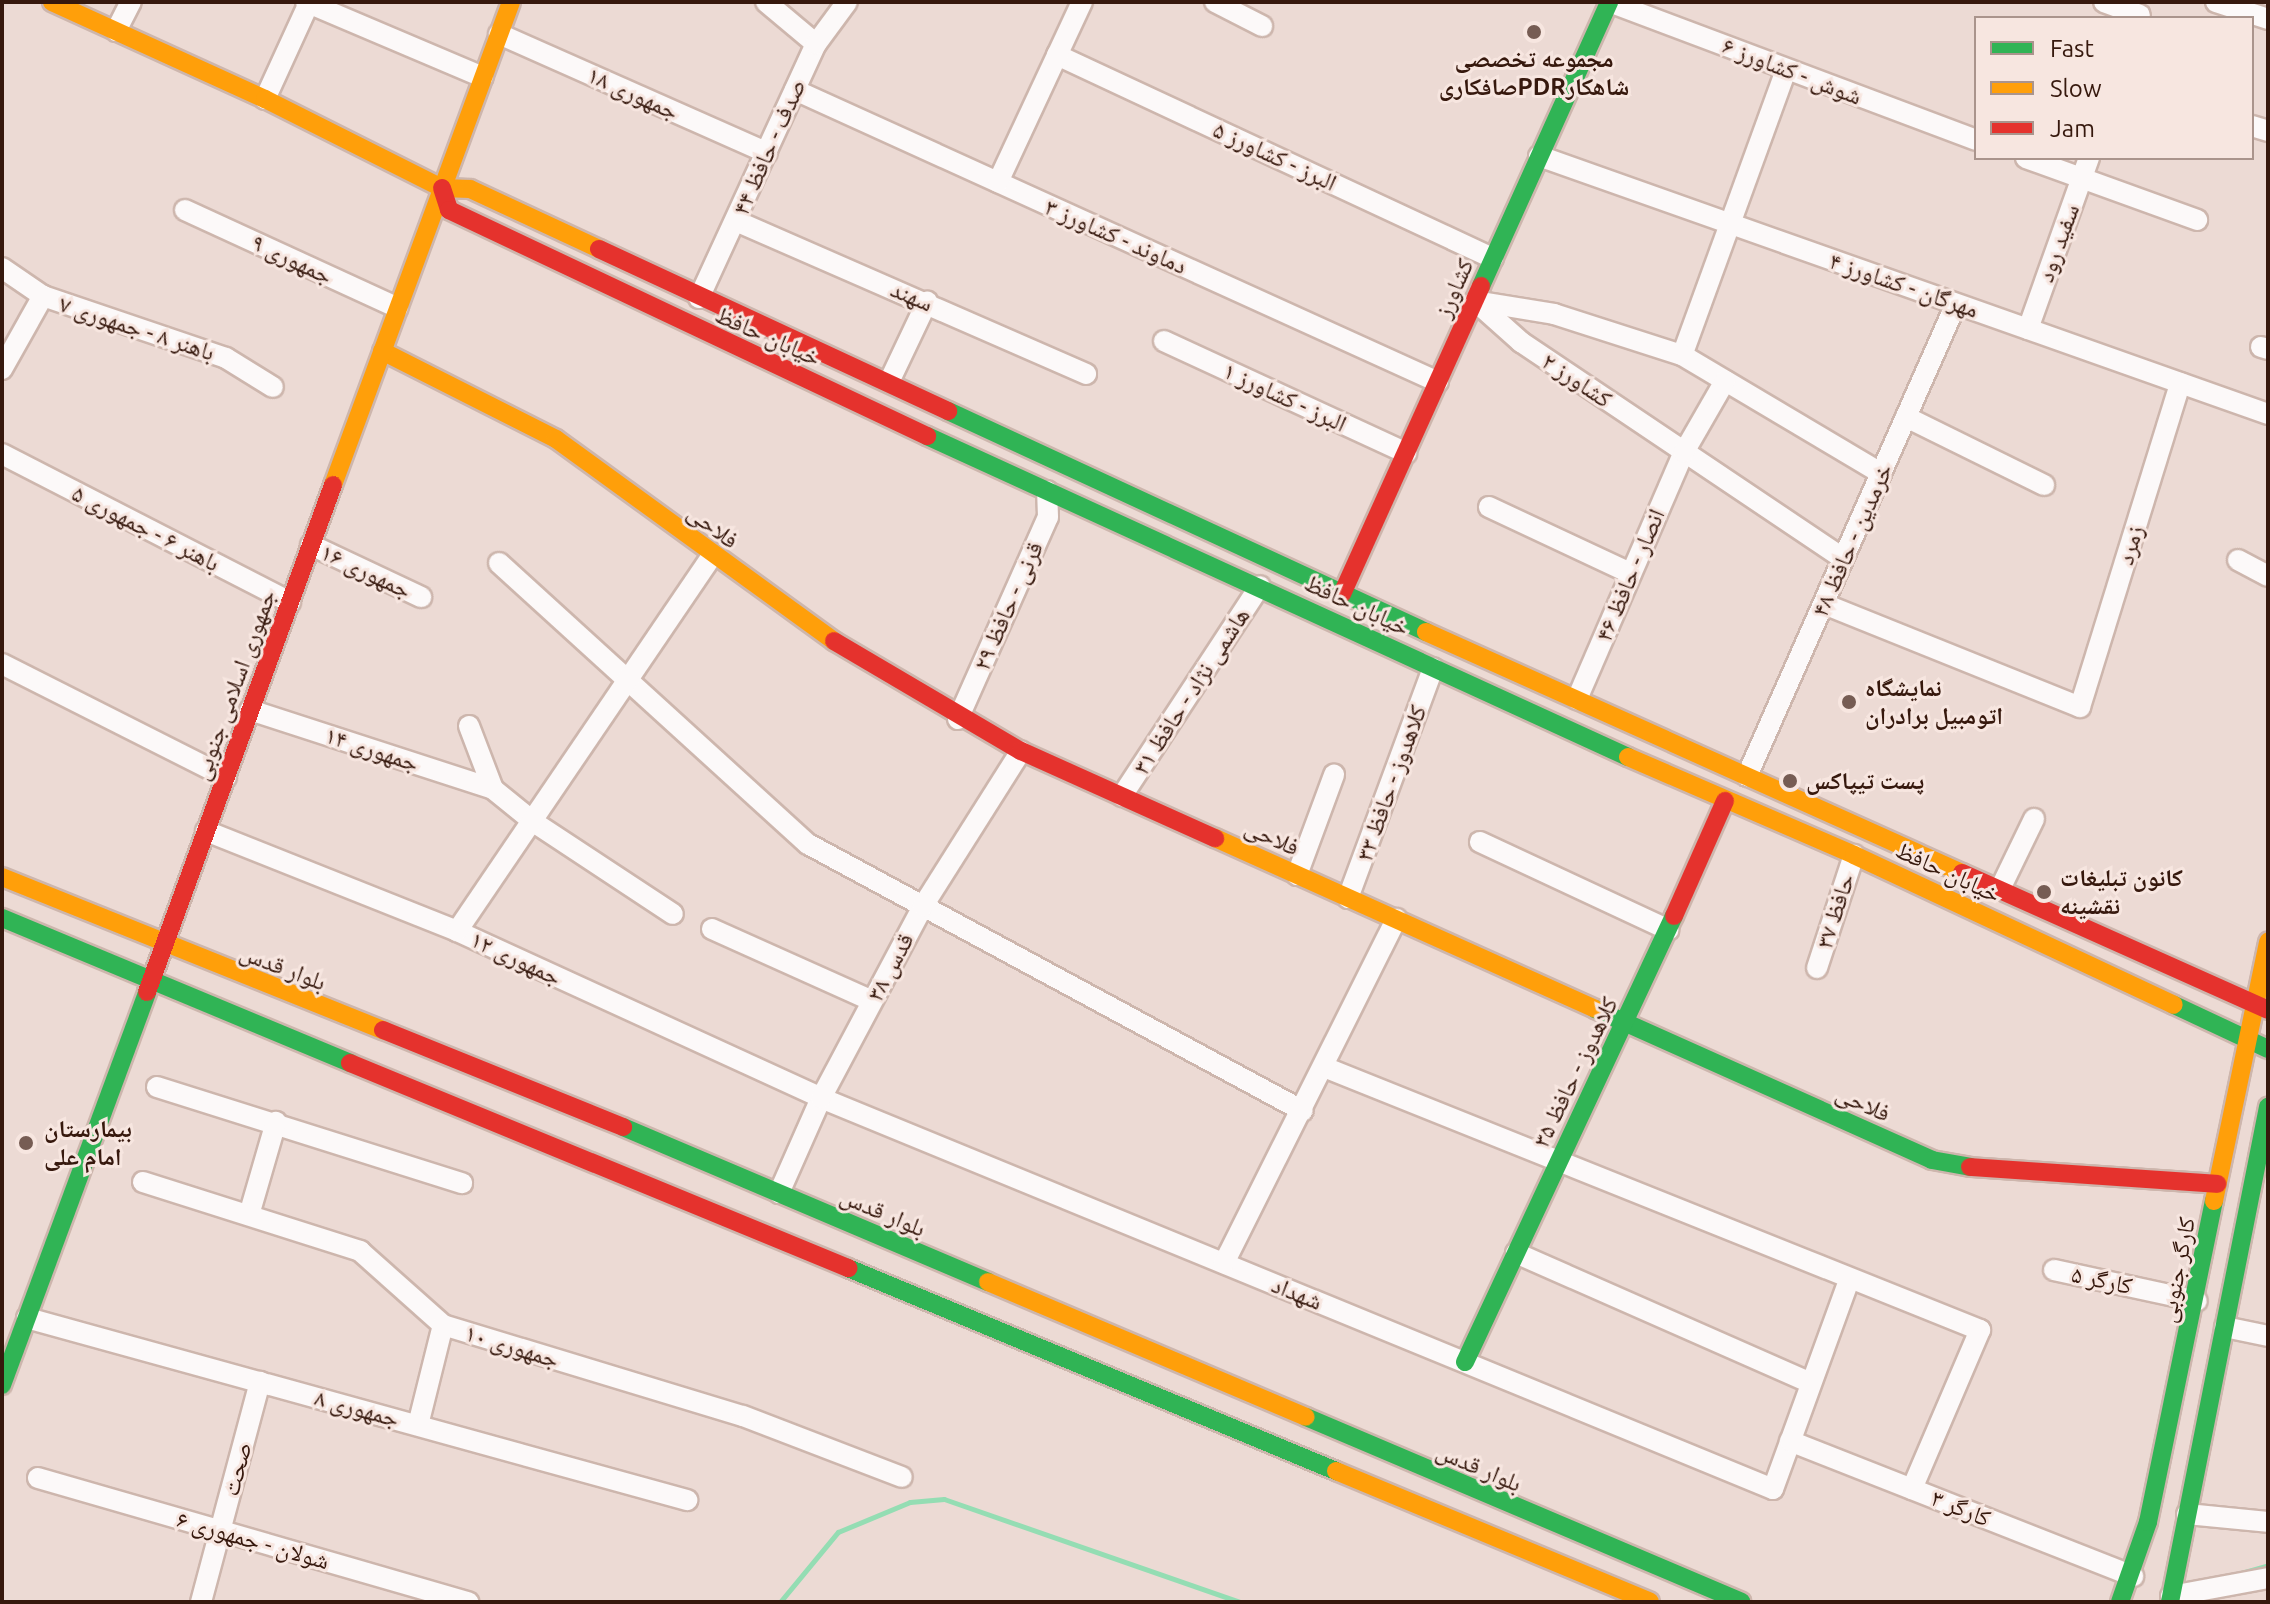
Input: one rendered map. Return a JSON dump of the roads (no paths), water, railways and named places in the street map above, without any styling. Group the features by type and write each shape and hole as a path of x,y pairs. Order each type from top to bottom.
{"main road":[{"name":"خیابان حافظ","path":"52,2 265,99 442,188 470,189 1342,594 2262,1007"},
{"name":"جمهوری اسلامی جنوبی","path":"2,1385 511,2"},
{"name":"کشاورز","path":"1342,594 1609,2"},
{"name":"خیابان حافظ","path":"442,188 449,210 688,327 1725,801 1854,855 2268,1049"},
{"name":"فلاحی","path":"382,351 556,439 712,556 881,673 958,719 1021,751 1932,1160 2001,1173 2217,1184"},
{"path":"1137,532 1150,503"},
{"path":"1501,699 1514,671"},
{"name":"کلاهدوز - حافظ ۳۵","path":"1465,1362 1626,1024 1725,801"},
{"name":"بلوار قدس","path":"2,877 163,946 522,1084 1741,1602"},
{"path":"2,918 150,984 1650,1602"},
{"name":"کارگر جنوبی","path":"2120,1602 2133,1576 2197,1301 2246,1040 2262,1007 2268,942"},
{"path":"2171,1599 2225,1327 2260,1196 2268,1107"},
{"path":"976,1322 992,1284"}],"street":[{"path":"116,31 131,2"},
{"path":"265,99 308,2 483,77"},
{"path":"766,2 816,44"},
{"name":"صدف - حافظ ۴۴","path":"699,298 816,44 847,2"},
{"path":"1215,2 1262,26"},
{"name":"شوش - کشاورز ۶","path":"1609,2 1974,139"},
{"path":"2104,2 2141,12"},
{"path":"2216,2 2268,19"},
{"path":"998,182 1057,55 1077,4"},
{"name":"جمهوری ۱۸","path":"499,34 767,153"},
{"name":"البرز - کشاورز ۵","path":"1057,55 1493,258"},
{"path":"1682,355 1786,70"},
{"name":"دماوند - کشاورز ۳","path":"795,90 1438,382"},
{"name":"مهرگان - کشاورز ۴","path":"1539,156 2268,414"},
{"path":"2032,160 2197,220"},
{"name":"سفید رود","path":"2028,329 2088,160"},
{"name":"جمهوری ۹","path":"185,210 398,308"},
{"name":"سهند","path":"736,221 1086,374"},
{"name":"باهنر ۸ - جمهوری ۷","path":"2,268 43,296 226,358 273,387"},
{"path":"2,369 43,296"},
{"path":"1475,301 1554,314 1682,355 1881,473"},
{"name":"کشاورز ۲","path":"1475,301 1521,342 1843,558"},
{"path":"889,382 927,302"},
{"name":"خرمدین - حافظ ۴۸","path":"1747,776 1956,304"},
{"name":"البرز - کشاورز ۱","path":"1164,341 1406,453"},
{"name":"انصار - حافظ ۴۶","path":"1577,699 1684,452 1725,381"},
{"name":"زمرد","path":"1824,604 2080,707 2180,383"},
{"path":"1906,417 2044,485"},
{"name":"باهنر ۶ - جمهوری ۵","path":"2,454 290,602"},
{"name":"قرنی - حافظ ۲۹","path":"958,719 1048,517 1047,491"},
{"path":"1489,507 1630,573"},
{"name":"جمهوری ۱۶","path":"311,545 421,597"},
{"path":"457,931 535,823 712,556"},
{"path":"2238,560 2268,576"},
{"path":"499,563 808,844 1303,1111"},
{"name":"هاشمی نژاد - حافظ ۳۱","path":"1122,796 1260,586"},
{"path":"2,664 226,777"},
{"name":"کلاهدوز - حافظ ۳۳","path":"1348,898 1433,668"},
{"name":"جمهوری ۱۴","path":"250,710 493,789"},
{"path":"469,726 493,789 535,823 673,914"},
{"name":"قدس ۳۸","path":"779,1193 821,1098 923,906 1021,751"},
{"path":"1297,875 1334,775"},
{"path":"2000,889 2034,819"},
{"name":"جمهوری ۱۲","path":"206,831 457,931 821,1098"},
{"path":"1480,842 1669,930"},
{"name":"حافظ ۳۷","path":"1817,968 1854,855"},
{"path":"1224,1263 1303,1111 1396,919"},
{"path":"712,929 872,1001"},
{"path":"1324,1067 1980,1330 1912,1489"},
{"path":"157,1087 462,1183"},
{"name":"شهداد","path":"821,1098 1773,1489 1790,1441"},
{"path":"249,1215 276,1122"},
{"name":"جمهوری ۱۰","path":"143,1182 360,1251 443,1325 743,1416 902,1477"},
{"path":"1516,1253 1811,1383"},
{"name":"کارگر ۵","path":"2054,1270 2197,1301"},
{"path":"1790,1441 1849,1280"},
{"name":"جمهوری ۸","path":"27,1318 687,1500"},
{"path":"418,1425 443,1325"},
{"path":"2225,1327 2268,1336"},
{"name":"صحت","path":"201,1602 260,1382"},
{"name":"کارگر ۳","path":"1790,1441 2133,1576"},
{"name":"شولان - جمهوری ۶","path":"38,1478 469,1602"},
{"path":"2187,1514 2268,1522"},
{"path":"2171,1599 2268,1578"}],"waterway":[{"path":"780,1602 838,1532 910,1502 944,1499 1240,1602"},
{"path":"2234,1575 2268,1565"}],"place":[{"name":"مجموعه تخصصی صافکاریPDRشاهکار","path":"1534,32"},
{"name":"نمایشگاه اتومبیل برادران","path":"1849,702"},
{"name":"پست تیپاکس","path":"1790,781"},
{"name":"کانون تبلیغات نقشینه","path":"2044,892"},
{"name":"بیمارستان امام علی","path":"26,1143"}]}
